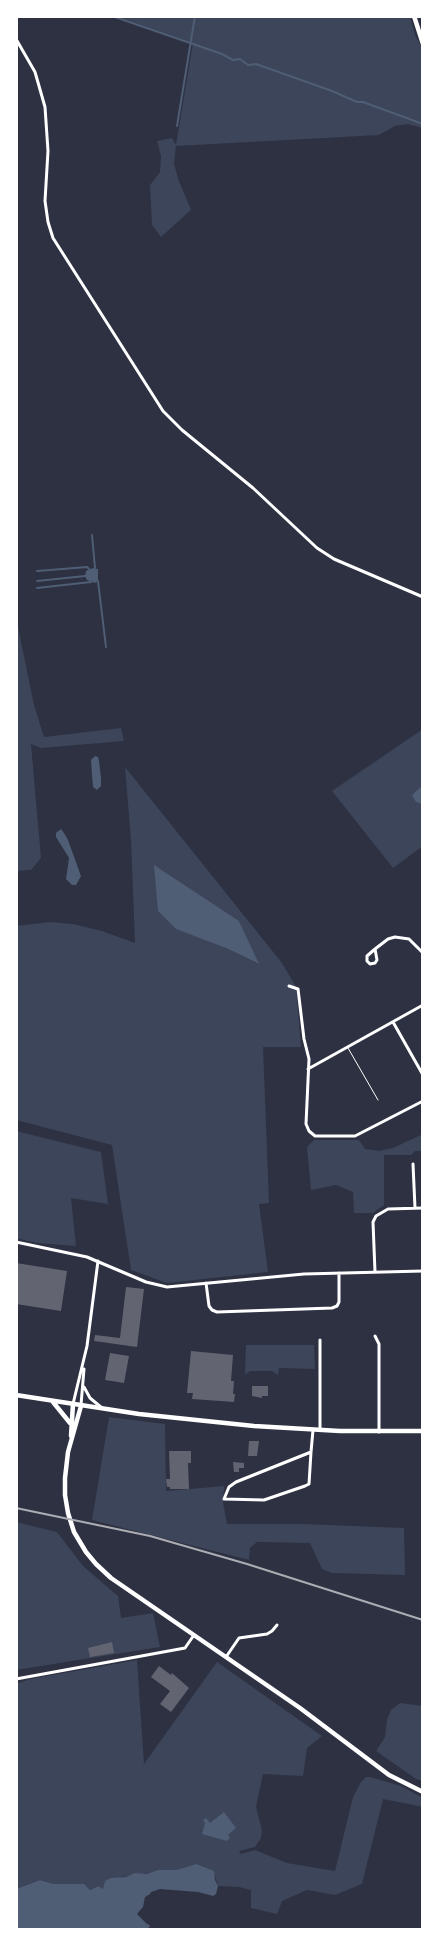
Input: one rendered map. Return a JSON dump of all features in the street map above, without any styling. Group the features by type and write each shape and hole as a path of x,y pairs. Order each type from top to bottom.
{"main road":[{"path":"414,16 423,44"},
{"path":"16,1395 173,1418 313,1430 423,1431"},
{"path":"52,1401 71,1424"},
{"path":"71,1440 74,1404"},
{"path":"81,1406 71,1440 65,1478 66,1504 71,1524 86,1552 111,1578 300,1708 389,1775 423,1792"}],"street":[{"path":"16,40 35,72 45,107 48,151 45,201 48,222 54,238 163,411 182,430 253,488 317,548 334,559 423,597"},
{"path":"375,949 377,960 375,963 370,964 366,957 375,949 388,939 402,936 414,942 423,953"},
{"path":"289,986 298,989 304,1039 309,1059 306,1124 309,1131 315,1136 355,1136 423,1101"},
{"path":"308,1069 423,1005"},
{"path":"392,1022 423,1075"},
{"path":"414,1164 415,1208"},
{"path":"375,1272 373,1222 376,1216 388,1209 423,1208"},
{"path":"16,1242 75,1254 98,1261 146,1282 167,1287 304,1274 423,1271"},
{"path":"74,1404 84,1363 98,1261"},
{"path":"206,1283 209,1306 217,1312 332,1308 337,1306 339,1302 339,1273"},
{"path":"375,1336 378,1344 380,1432"},
{"path":"320,1340 320,1430"},
{"path":"81,1406 84,1386 84,1363"},
{"path":"84,1386 90,1398 102,1409"},
{"path":"311,1452 236,1482 229,1487 224,1500 264,1500 309,1484 313,1430"},
{"path":"226,1657 239,1638 267,1634 272,1632 277,1626"},
{"path":"16,1679 185,1648 194,1635"}],"lane":[{"path":"348,1048 378,1100"}],"shaded area":[{"path":"116,16 410,16 415,35 423,50 423,128 407,124 395,126 379,135 176,146 174,164 191,210 161,237 152,225 150,185 160,172 161,156 157,141 172,138 176,145 193,43"},
{"path":"93,568 98,569 98,581 95,583 87,580 85,576 86,571"},
{"path":"16,617 34,705 44,737 121,728 124,741 41,748 31,744 41,858 31,870 16,871"},
{"path":"423,729 423,846 393,868 332,791"},
{"path":"95,756 98,757 101,778 101,786 97,790 93,787 91,760"},
{"path":"125,767 282,963 296,987 301,1047 263,1047 269,1203 259,1204 268,1272 167,1283 131,1270 112,1145 16,1120 16,926 50,922 73,924 102,931 135,943 131,840","holes":["239,921 258,964 226,948"]},
{"path":"423,785 423,804 416,802 412,795"},
{"path":"61,829 68,840 81,876 76,885 72,885 66,879 69,858 56,837 56,833"},
{"path":"154,865 239,921 259,964 226,948 176,929 158,911"},
{"path":"16,1131 101,1152 108,1204 71,1198 76,1246 37,1243 16,1238"},
{"path":"423,1134 423,1151 415,1151 411,1155 384,1155 384,1205 373,1213 354,1213 353,1192 336,1185 311,1190 307,1147 314,1140 359,1140 365,1149 379,1151 393,1148"},
{"path":"246,1345 314,1345 315,1369 279,1368 278,1375 272,1371 250,1371 245,1375"},
{"path":"109,1417 165,1424 166,1491 224,1486 223,1502 227,1524 304,1524 404,1528 405,1575 332,1573 322,1569 310,1543 257,1542 250,1548 249,1560 92,1520"},
{"path":"16,1522 57,1532 83,1566 118,1596 121,1618 153,1613 160,1647 16,1670"},
{"path":"137,1660 144,1764 217,1662 322,1736 307,1748 303,1776 263,1774 256,1807 262,1830 261,1838 255,1847 239,1851 241,1854 255,1850 287,1863 335,1871 353,1797 366,1777 401,1786 423,1798 423,1807 383,1799 362,1884 335,1895 307,1890 282,1901 277,1914 251,1908 251,1890 239,1887 218,1886 215,1876 196,1864 176,1870 121,1877 103,1889 99,1886 90,1890 83,1884 54,1884 40,1880 16,1889 16,1684 30,1679"},
{"path":"400,1703 423,1706 423,1781 416,1779 376,1751 385,1737 387,1719 391,1710"},
{"path":"224,1812 236,1828 228,1835 230,1838 227,1841 202,1834 205,1823 203,1820 206,1818 210,1823"},
{"path":"196,1864 214,1871 218,1886 216,1894 213,1896 198,1892 160,1889 151,1892 145,1897 143,1907 137,1914 150,1925 148,1930 16,1930 16,1889 40,1880 54,1884 84,1884 90,1890 99,1886 103,1889 105,1881 111,1878 126,1877 135,1873 147,1874 158,1870 176,1870"}],"building":[{"path":"16,1263 67,1271 61,1311 16,1304"},
{"path":"126,1287 144,1289 137,1347 94,1341 95,1335 120,1338"},
{"path":"191,1351 233,1355 231,1381 234,1381 234,1402 192,1399 193,1393 187,1393"},
{"path":"110,1353 129,1356 124,1383 105,1380"},
{"path":"252,1386 268,1386 268,1396 262,1396 262,1398 252,1396"},
{"path":"249,1441 259,1441 257,1456 248,1456"},
{"path":"169,1451 191,1451 191,1463 188,1463 189,1489 170,1489 170,1487 167,1487 166,1479 170,1479"},
{"path":"233,1462 244,1463 244,1468 239,1468 239,1472 234,1472"},
{"path":"112,1642 114,1653 90,1657 88,1648"},
{"path":"159,1666 171,1675 172,1673 189,1688 171,1712 160,1704 170,1691 151,1677"}],"waterway":[{"path":"112,16 222,54 233,60 240,59 248,65 256,64 357,102 363,102 423,124"},
{"path":"177,126 195,16"},
{"path":"92,535 95,568"},
{"path":"37,571 87,567 89,569"},
{"path":"37,581 85,576"},
{"path":"98,581 106,647"},
{"path":"37,588 91,582"}],"railway":[{"path":"16,1508 150,1536 247,1564 423,1620"}]}
